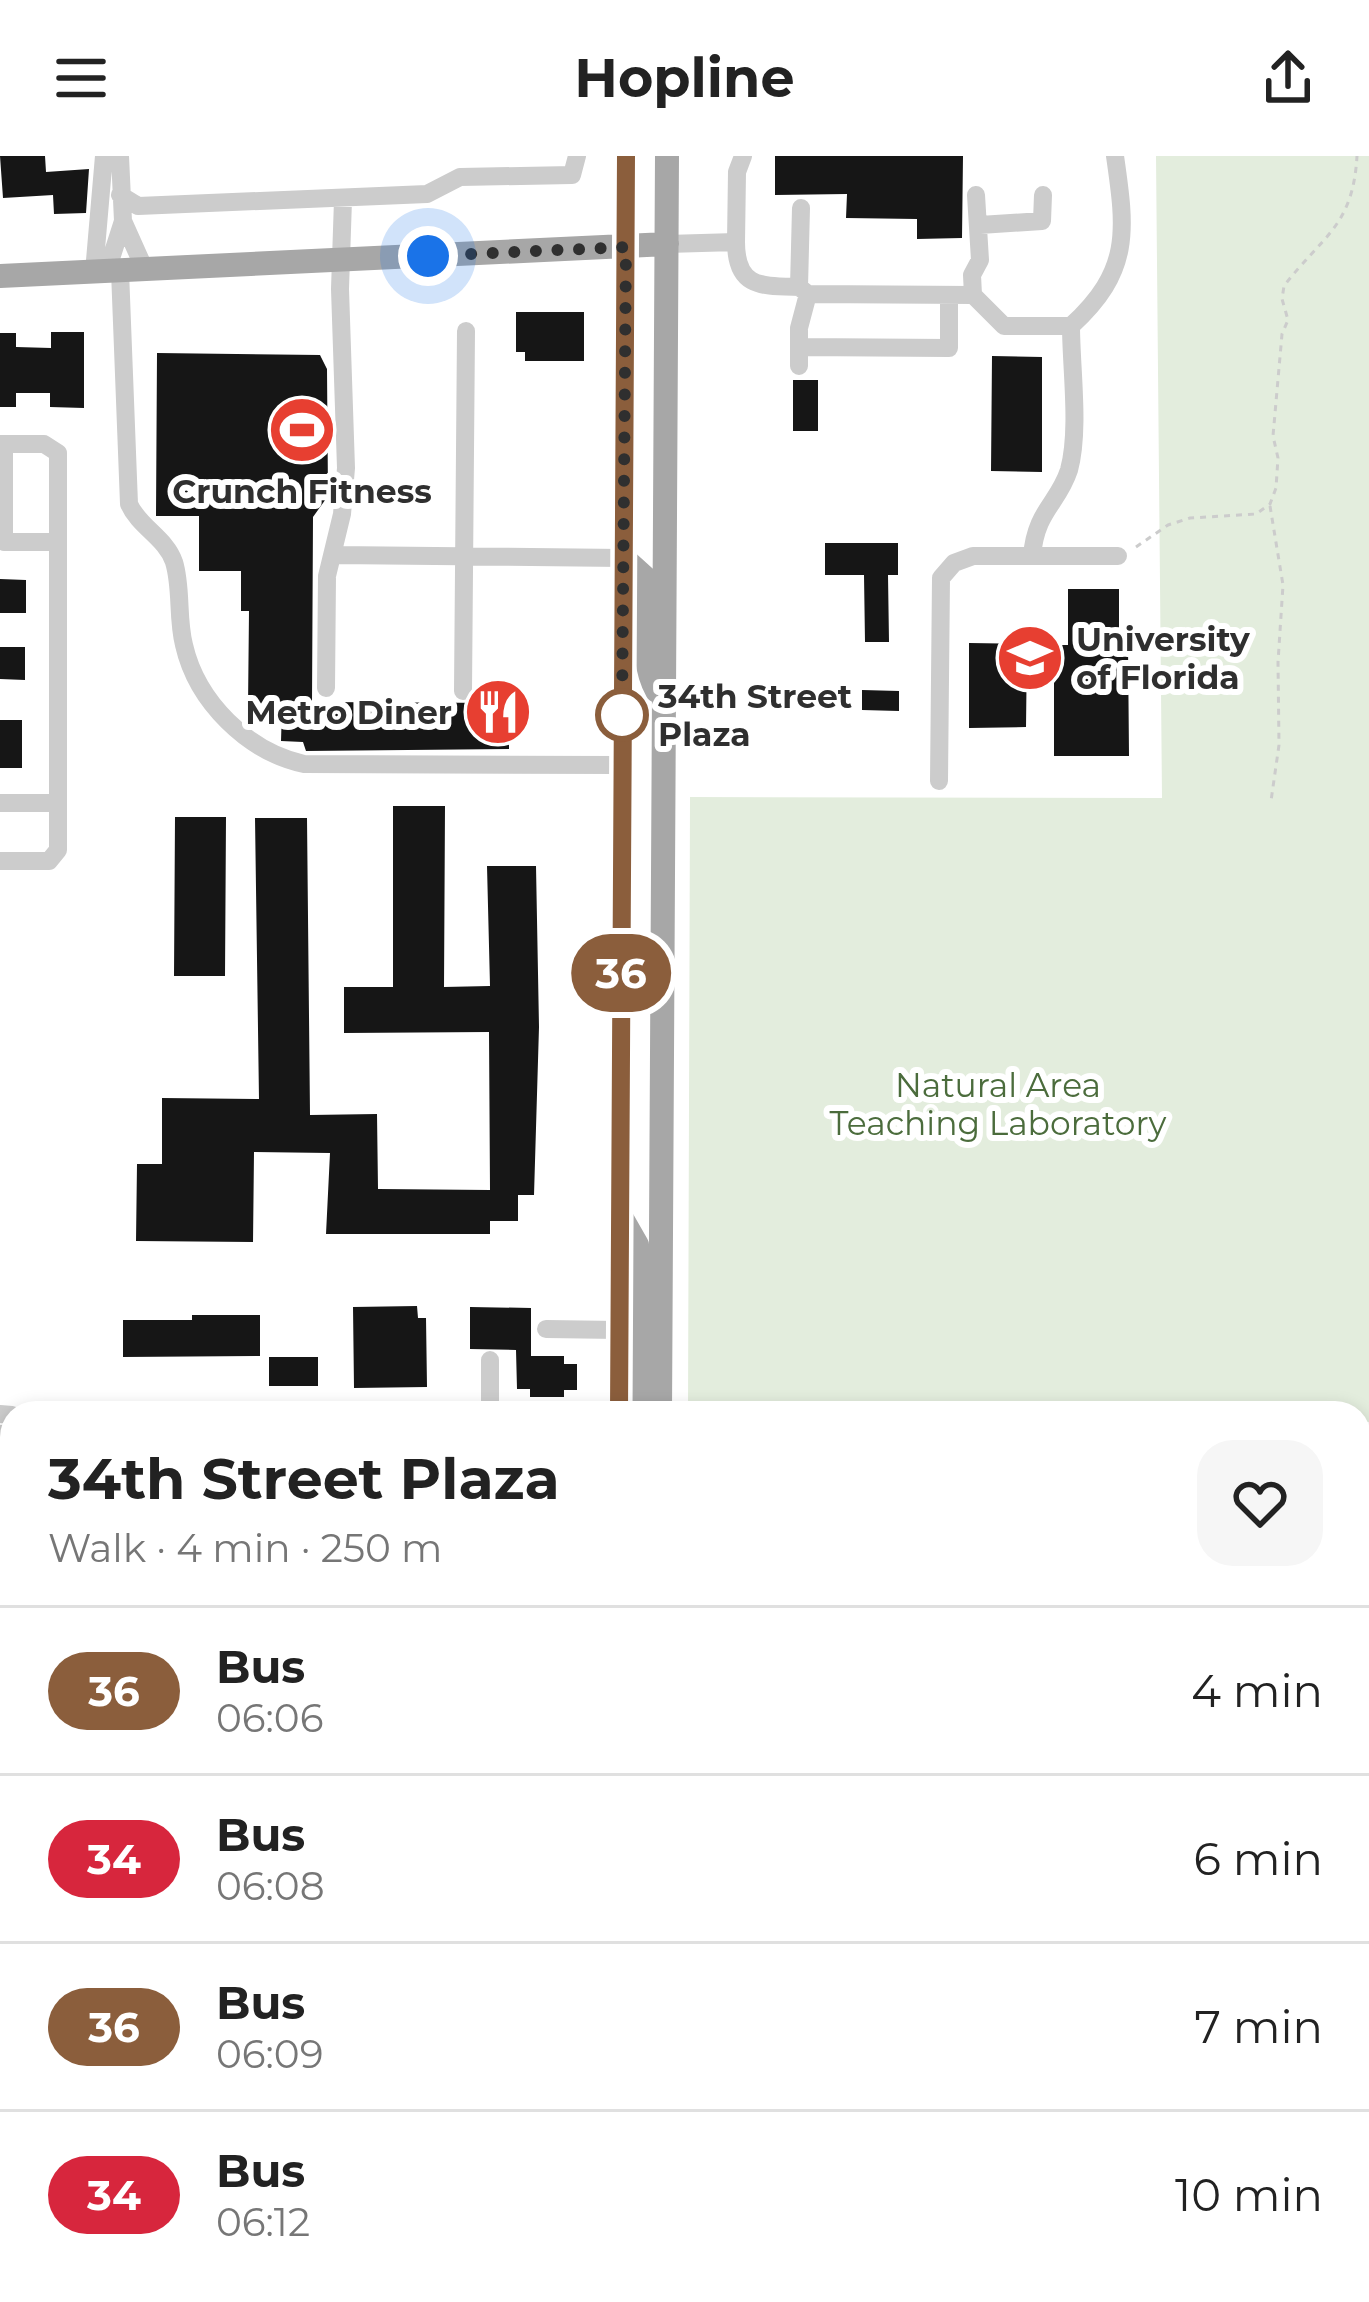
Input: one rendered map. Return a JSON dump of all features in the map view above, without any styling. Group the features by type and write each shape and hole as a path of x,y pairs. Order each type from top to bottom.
{"main road":[{"path":"619,1401 626,156"},
{"path":"660,1401 667,156"},
{"path":"0,276 667,244"},
{"path":"623,558 644,577 646,656 650,678 664,704"},
{"path":"620,1215 638,1245 642,1401"}],"street":[{"path":"104,156 117,271 129,504 135,517 167,548 175,565 184,650 199,681 242,736 280,759 304,764 621,765"},
{"path":"117,271 123,220 120,156"},
{"path":"120,195 137,206 427,194 460,177 572,175 577,156"},
{"path":"742,156 737,172 736,265 748,280 804,290 974,295"},
{"path":"976,195 980,260 972,275 974,295 1004,326 1071,326 1104,293 1115,274 1121,244 1115,156"},
{"path":"980,225 1042,221 1043,196"},
{"path":"326,688 327,576 335,555 346,468 343,200"},
{"path":"801,208 800,356 949,348 949,295"},
{"path":"117,271 123,220"},
{"path":"667,244 736,242"},
{"path":"1032,556 1034,530 1068,472 1071,326"},
{"path":"464,691 466,331"},
{"path":"0,861 49,861 58,850 58,542 58,453 44,444 2,444 4,542 58,542"},
{"path":"335,555 623,558"},
{"path":"939,781 941,578 954,563 973,556 1118,556"},
{"path":"0,803 58,803"},
{"path":"546,1329 620,1330"},
{"path":"490,1360 490,1401"}],"path":[{"path":"1271,801 1279,745 1283,585 1270,505 1276,488 1278,458 1273,436 1282,334 1288,320 1282,299 1284,286 1337,228 1355,188 1357,156"},
{"path":"1118,556 1168,525 1190,518 1256,514 1270,505"}],"green space":[{"name":"Natural Area Teaching Laboratory","path":"1156,156 1369,156 1369,1401 688,1401 690,797 1162,798"}],"building":[{"path":"0,156 45,156 46,172 89,169 86,213 54,214 53,195 3,198"},
{"path":"775,156 963,156 962,238 917,239 917,219 846,218 847,194 775,195"},
{"path":"516,312 584,312 584,361 525,361 525,352 516,352"},
{"path":"51,332 84,332 84,408 50,407 50,393 16,393 16,407 0,407 0,333 16,333 16,347 51,348"},
{"path":"157,353 320,355 327,369 328,496 313,517 312,702 509,703 509,749 306,751 303,742 281,741 282,708 248,707 249,611 241,611 241,571 199,571 199,516 156,516"},
{"path":"992,356 1042,357 1042,472 991,471"},
{"path":"793,380 818,380 818,431 793,431"},
{"path":"825,543 898,543 898,575 888,575 889,642 865,642 864,575 825,575"},
{"path":"0,579 26,580 26,613 0,613"},
{"path":"1068,589 1119,589 1119,645 1128,645 1129,756 1054,756 1054,645 1068,645"},
{"path":"969,643 1027,644 1026,727 969,728"},
{"path":"0,647 25,647 25,680 0,679"},
{"path":"862,690 899,691 899,711 862,710"},
{"path":"0,720 22,720 22,768 0,768"},
{"path":"393,806 445,806 444,987 490,986 487,866 536,866 539,1027 534,1195 518,1195 518,1221 490,1221 490,1234 326,1234 330,1153 254,1152 253,1242 136,1241 137,1164 162,1164 162,1098 259,1099 255,818 307,818 310,1115 377,1114 378,1189 490,1190 489,1032 344,1033 344,987 393,987"},
{"path":"175,817 226,817 225,976 174,976"},
{"path":"417,1306 418,1318 426,1318 427,1387 354,1388 353,1307"},
{"path":"470,1307 531,1308 531,1356 564,1356 564,1364 577,1364 577,1390 564,1390 564,1397 530,1397 530,1389 517,1389 516,1350 470,1349"},
{"path":"192,1315 260,1315 260,1356 123,1357 123,1320 192,1320"},
{"path":"269,1357 318,1357 318,1386 269,1386"}],"bus line":[{"name":"36","path":"619,1401 626,156"}],"place":[{"name":"Crunch Fitness","path":"302,430"},
{"name":"University of Florida","path":"1030,658"},
{"name":"Metro Diner","path":"498,712"},
{"name":"34th Street Plaza","path":"622,715"}],"route":[{"path":"428,256 626,247 622,715"}]}
